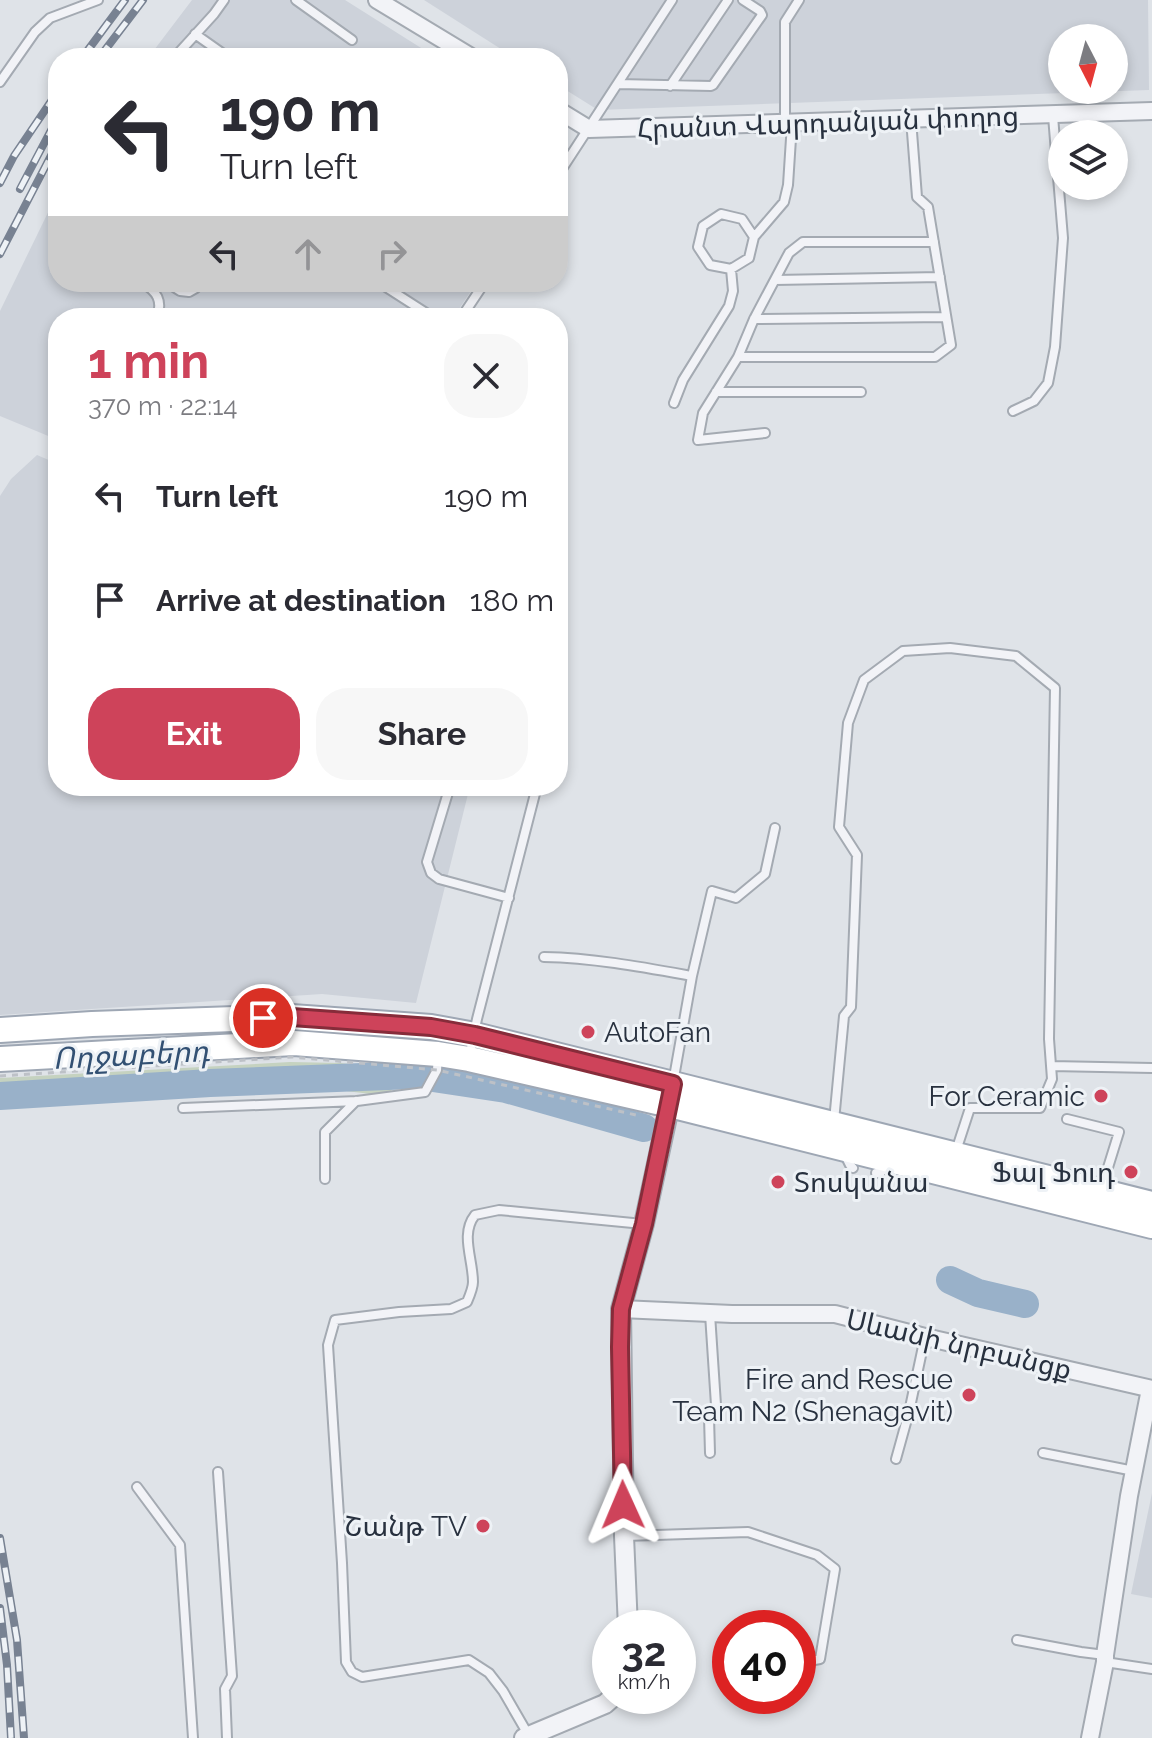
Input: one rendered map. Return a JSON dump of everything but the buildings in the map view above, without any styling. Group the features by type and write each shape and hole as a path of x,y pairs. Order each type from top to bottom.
{"main road":[{"path":"0,1030 292,1017 431,1027 472,1047 672,1094 834,1124 1152,1204"},
{"path":"0,1059 294,1043 437,1066 472,1047"},
{"path":"672,1094 848,1158 1152,1226"}],"street":[{"path":"377,0 456,48"},
{"name":"Հրանտ Վարդանյան փողոց","path":"589,129 1152,111"},
{"path":"568,116 589,129"},
{"path":"627,1610 621,1309 644,1224 672,1094"},
{"name":"Սևանի նրբանցք","path":"621,1309 835,1314 1151,1389"},
{"path":"1090,1738 1134,1471 1151,1389"},
{"path":"527,1737 592,1710"}],"lane":[{"path":"0,82 35,32 50,18 77,4 98,0"},
{"path":"183,48 224,0"},
{"path":"296,0 352,40"},
{"path":"568,160 672,0"},
{"path":"670,86 728,0"},
{"path":"618,84 713,85 762,15 743,0"},
{"path":"754,237 742,219 721,214 703,226 698,247 710,265 731,269 749,258 754,237 784,202 788,185 785,22 799,0"},
{"path":"195,34 215,48"},
{"path":"1013,411 1034,401 1048,383 1055,347 1063,238 1053,116"},
{"path":"738,357 935,357 951,345 928,207 917,197 911,119"},
{"path":"765,433 698,440 703,413 738,357 789,253 803,242 934,242"},
{"path":"674,403 683,380 729,306 733,291 731,269"},
{"path":"775,280 940,277"},
{"path":"394,292 418,308"},
{"path":"754,319 946,317"},
{"path":"716,392 861,392"},
{"path":"834,1124 844,1016 851,1007 857,855 839,827 848,723 864,680 903,651 950,648 1016,656 1055,688 1049,1039 1052,1079 1040,1108 970,1108 955,1155"},
{"path":"447,796 427,862 431,873 439,879 509,898"},
{"path":"472,1047 534,796"},
{"path":"672,1094 692,976 712,891 736,898 765,874 775,828"},
{"path":"544,957 620,963 692,976"},
{"path":"183,1108 357,1101 425,1092 437,1066"},
{"path":"1051,1066 1152,1068"},
{"path":"325,1179 325,1132 357,1101"},
{"path":"1067,1119 1119,1132 1101,1191"},
{"path":"527,1737 503,1691 489,1673 469,1660 362,1677 352,1672 346,1662 328,1345 335,1320 451,1309 467,1302 473,1285 467,1235 475,1215 499,1210 644,1224"},
{"path":"710,1313 716,1405 709,1417 710,1453"},
{"path":"896,1459 925,1337"},
{"path":"1043,1453 1134,1471"},
{"path":"218,1472 232,1676 225,1689 227,1738"},
{"path":"137,1487 180,1545 193,1738"},
{"path":"624,1536 748,1532 817,1555 835,1569 820,1659 816,1660"},
{"path":"1017,1640 1152,1669"}],"path":[{"path":"0,1076 292,1057 437,1066 636,1115"}],"shaded area":[{"path":"192,0 345,0 421,48 156,48"},
{"path":"424,0 1148,0 1149,90 1128,91 1128,24 1048,24 1048,94 598,110 568,91 568,48 499,48"},
{"path":"48,213 48,292 470,292 460,308 48,308 48,436 0,416 0,311"},
{"path":"37,455 48,460 48,796 468,796 416,1003 322,994 0,1015 0,496 11,479"},
{"path":"1152,1493 1152,1598 1131,1594"}],"green space":[{"path":"290,1062 341,1063 403,1071 396,1086 383,1095 289,1086 245,1092 189,1090 0,1102 0,1078"}],"waterway":[{"name":"Ողջաբերդ","path":"0,1096 413,1075 506,1089 644,1128"},
{"name":"Ողջաբերդ","path":"950,1280 978,1293 1025,1304"}],"railway":[{"path":"89,48 125,0"},
{"path":"107,48 143,0"},
{"path":"0,183 48,106"},
{"path":"20,189 48,136"},
{"path":"0,254 48,161"},
{"path":"0,1538 17,1640 24,1738"},
{"path":"0,1608 11,1738"}],"place":[{"name":"AutoFan","path":"588,1032"},
{"name":"For Ceramic","path":"1101,1096"},
{"name":"Ֆալ Ֆուդ","path":"1131,1172"},
{"name":"Տոսկանա","path":"778,1182"},
{"name":"Fire and Rescue Team N2 (Shenagavit)","path":"969,1395"},
{"name":"Շանթ TV","path":"483,1526"}],"route":[{"path":"263,1018 292,1017 431,1027 673,1084 644,1224 621,1309 623,1505"}]}
